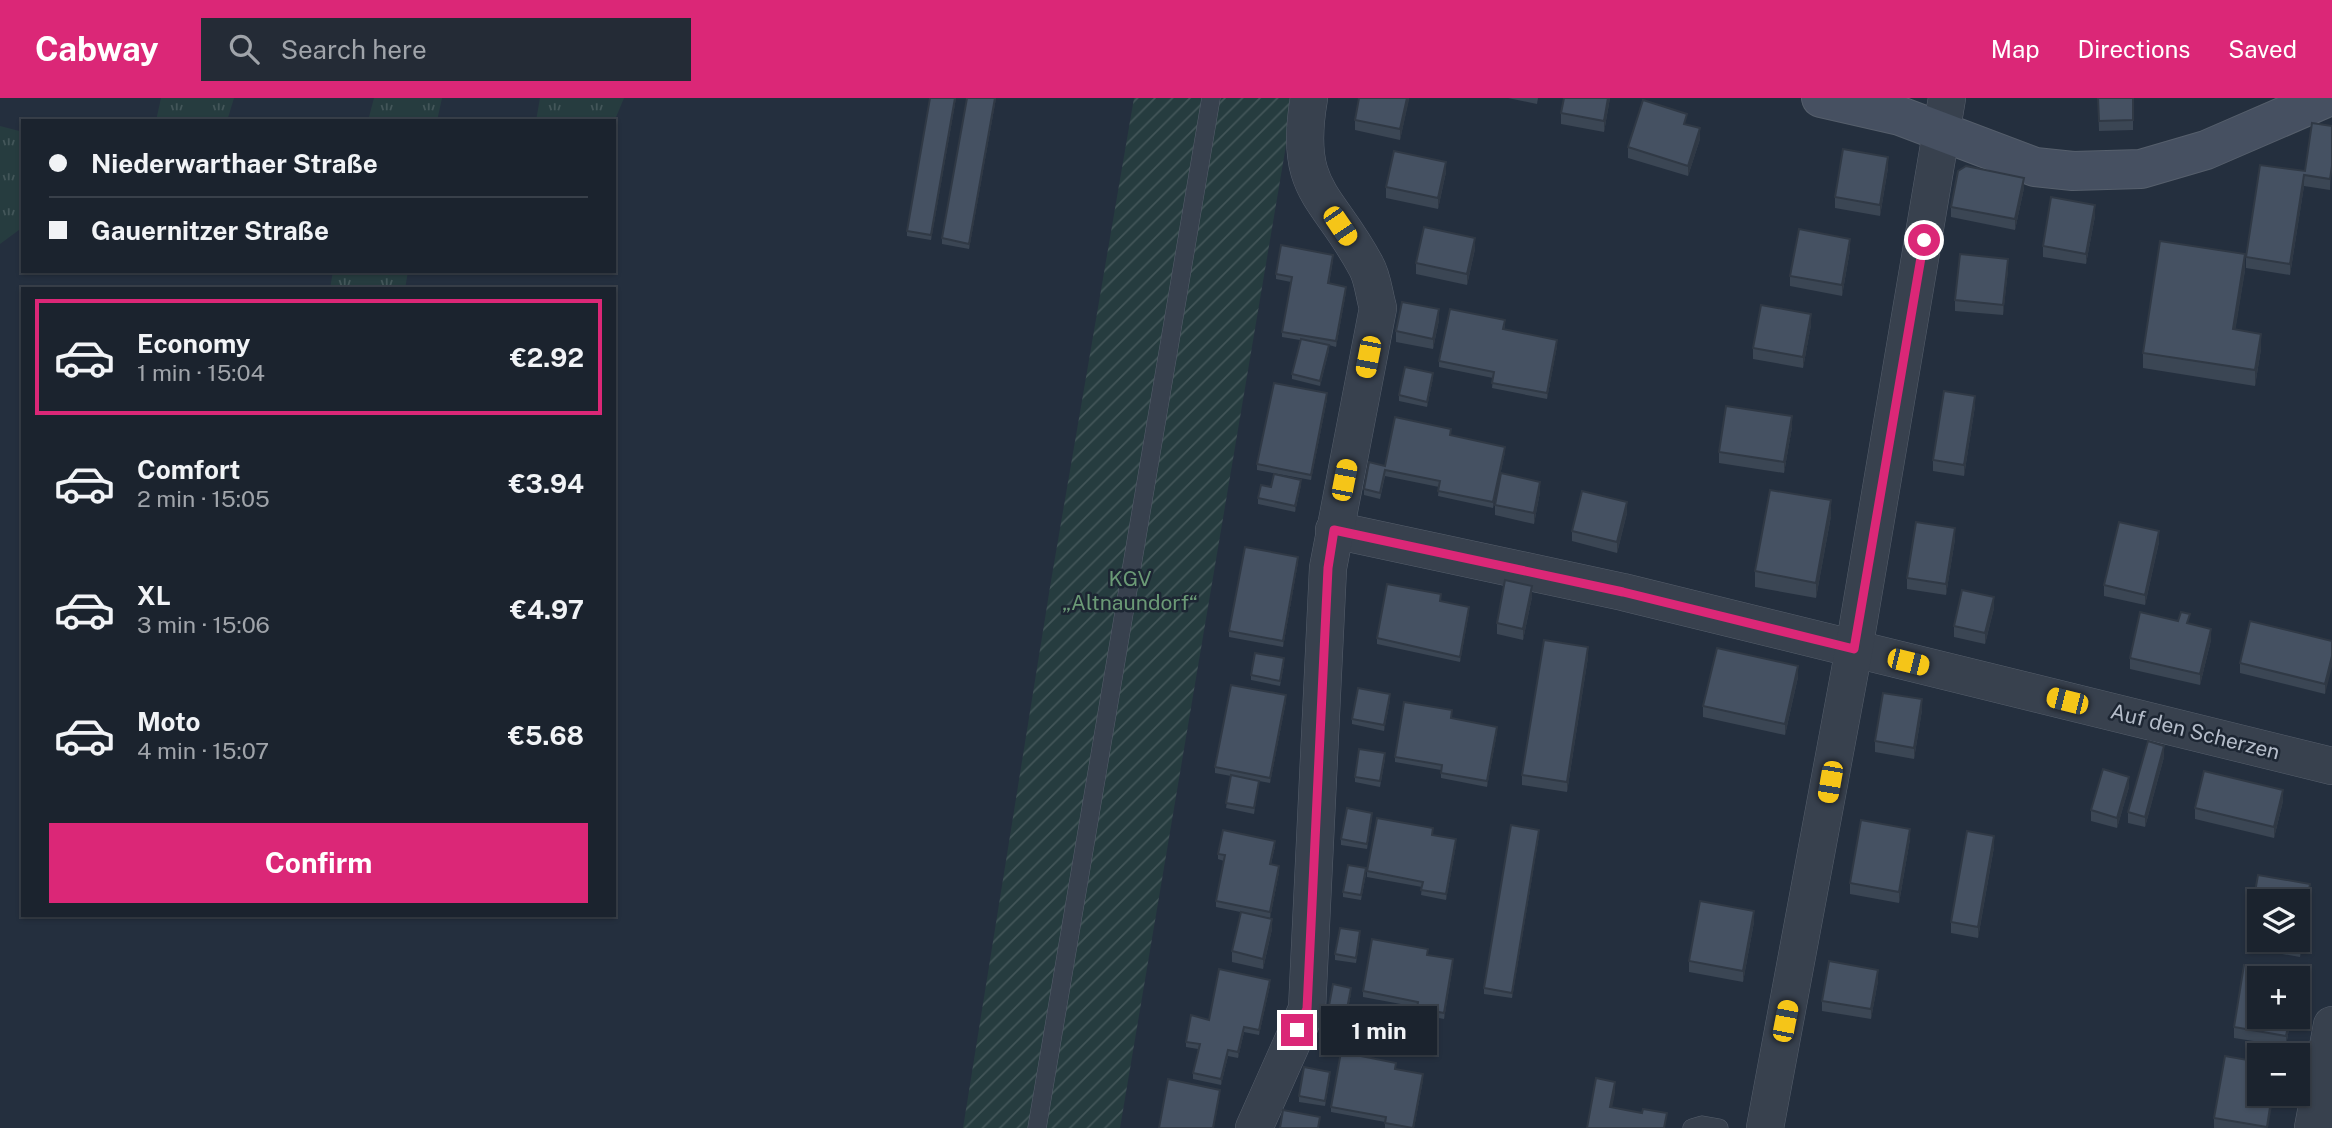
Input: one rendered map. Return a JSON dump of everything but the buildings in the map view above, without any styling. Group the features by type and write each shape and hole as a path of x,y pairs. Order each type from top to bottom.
{"street":[{"path":"1254,1128 1307,1009 1328,568 1378,308 1367,267 1312,185 1304,151 1310,98"},
{"path":"1821,98 1900,116 1945,115 2035,167 2073,171 2141,169 2206,150 2326,98"},
{"path":"1765,1128 1854,649 1945,115"},
{"name":"Auf den Scherzen","path":"1334,530 1623,592 2332,766"},
{"path":"2313,1128 2332,1025"}],"lane":[{"path":"1037,1128 1210,98"},
{"path":"1692,1128 1702,1125 1719,1128"}],"green space":[{"path":"161,98 234,98 228,119 156,119"},
{"path":"374,98 442,98 437,119 369,119"},
{"path":"540,98 624,98 615,119 536,119"},
{"name":"KGV „Altnaundorf“","path":"1134,98 1294,98 1120,1128 963,1128 1051,581"},
{"path":"0,126 21,131 21,228 0,244"},
{"path":"333,273 408,273 405,287 330,287"}],"route":[{"path":"1297,1030 1307,1009 1328,568 1334,530 1623,592 1854,649 1924,240"}]}
